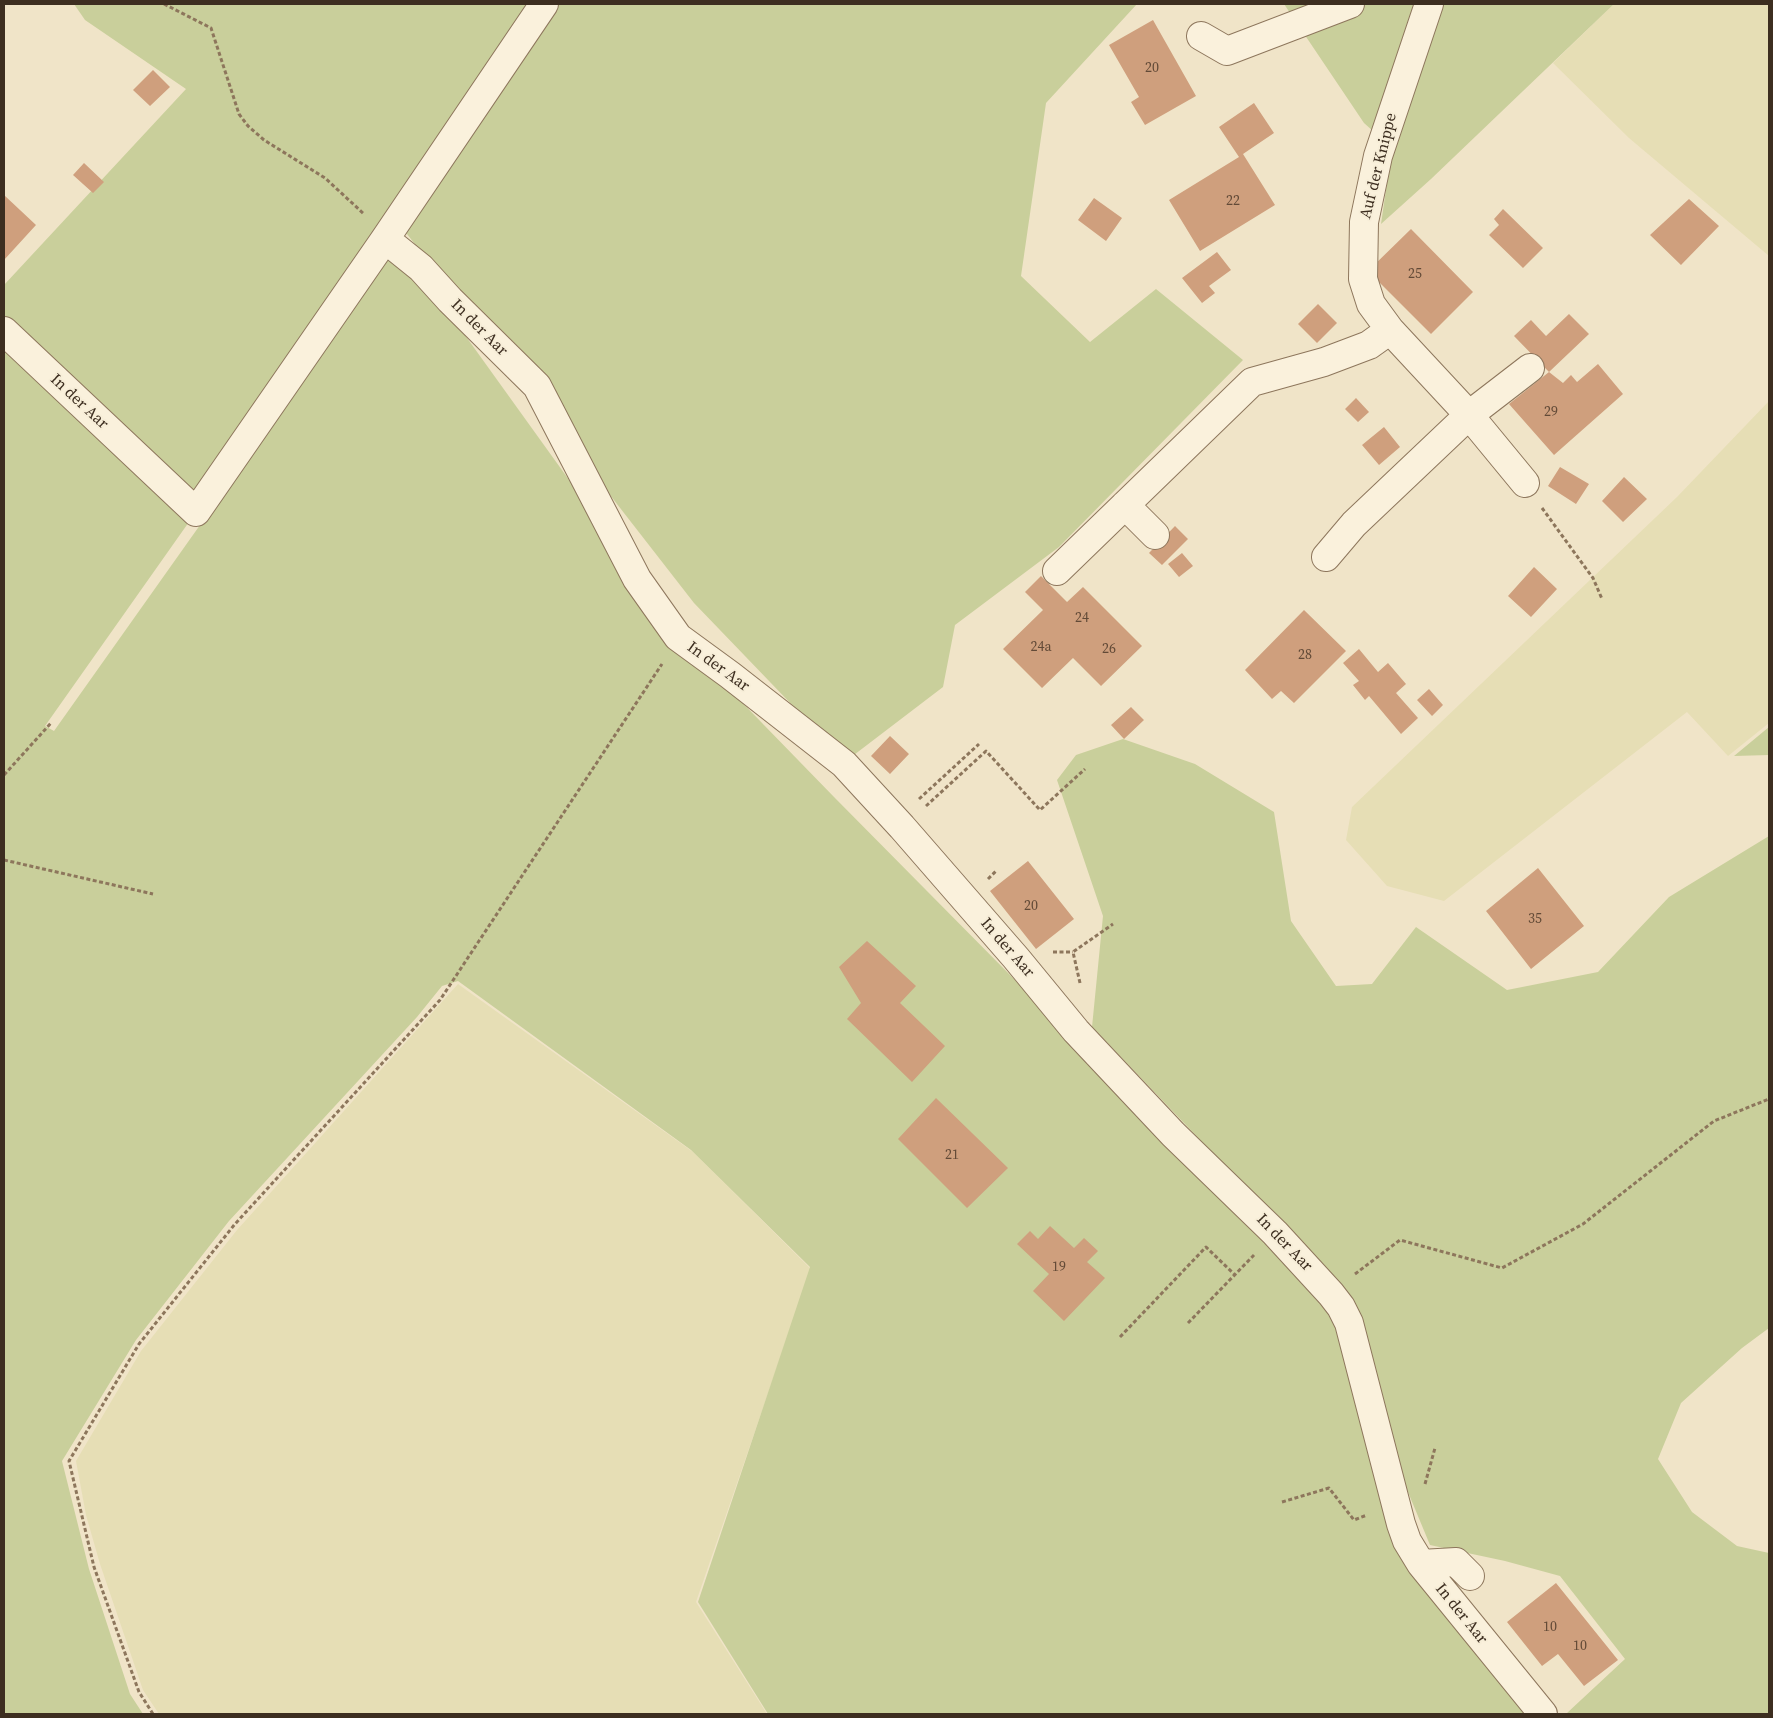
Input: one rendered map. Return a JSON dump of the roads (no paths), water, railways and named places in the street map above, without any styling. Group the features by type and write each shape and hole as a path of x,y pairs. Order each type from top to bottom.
{"street":[{"name":"In der Aar","path":"4,331 196,512 386,239 544,4"},
{"path":"1201,36 1227,51 1350,4"},
{"name":"Auf der Knippe","path":"1429,4 1378,156 1364,222 1363,279 1371,304 1390,330 1469,415 1525,483"},
{"name":"In der Aar","path":"386,239 421,268 450,300 537,386 637,579 678,637 844,764 902,827 1016,958 1076,1031 1173,1134 1275,1233 1342,1307 1349,1323 1396,1506 1407,1541 1420,1564 1543,1714"},
{"path":"1057,571 1252,382 1324,362 1370,345 1390,330"},
{"path":"1326,557 1354,524 1469,415 1530,368"},
{"path":"1125,505 1155,534"},
{"path":"1420,1564 1456,1562 1470,1576"}]}
